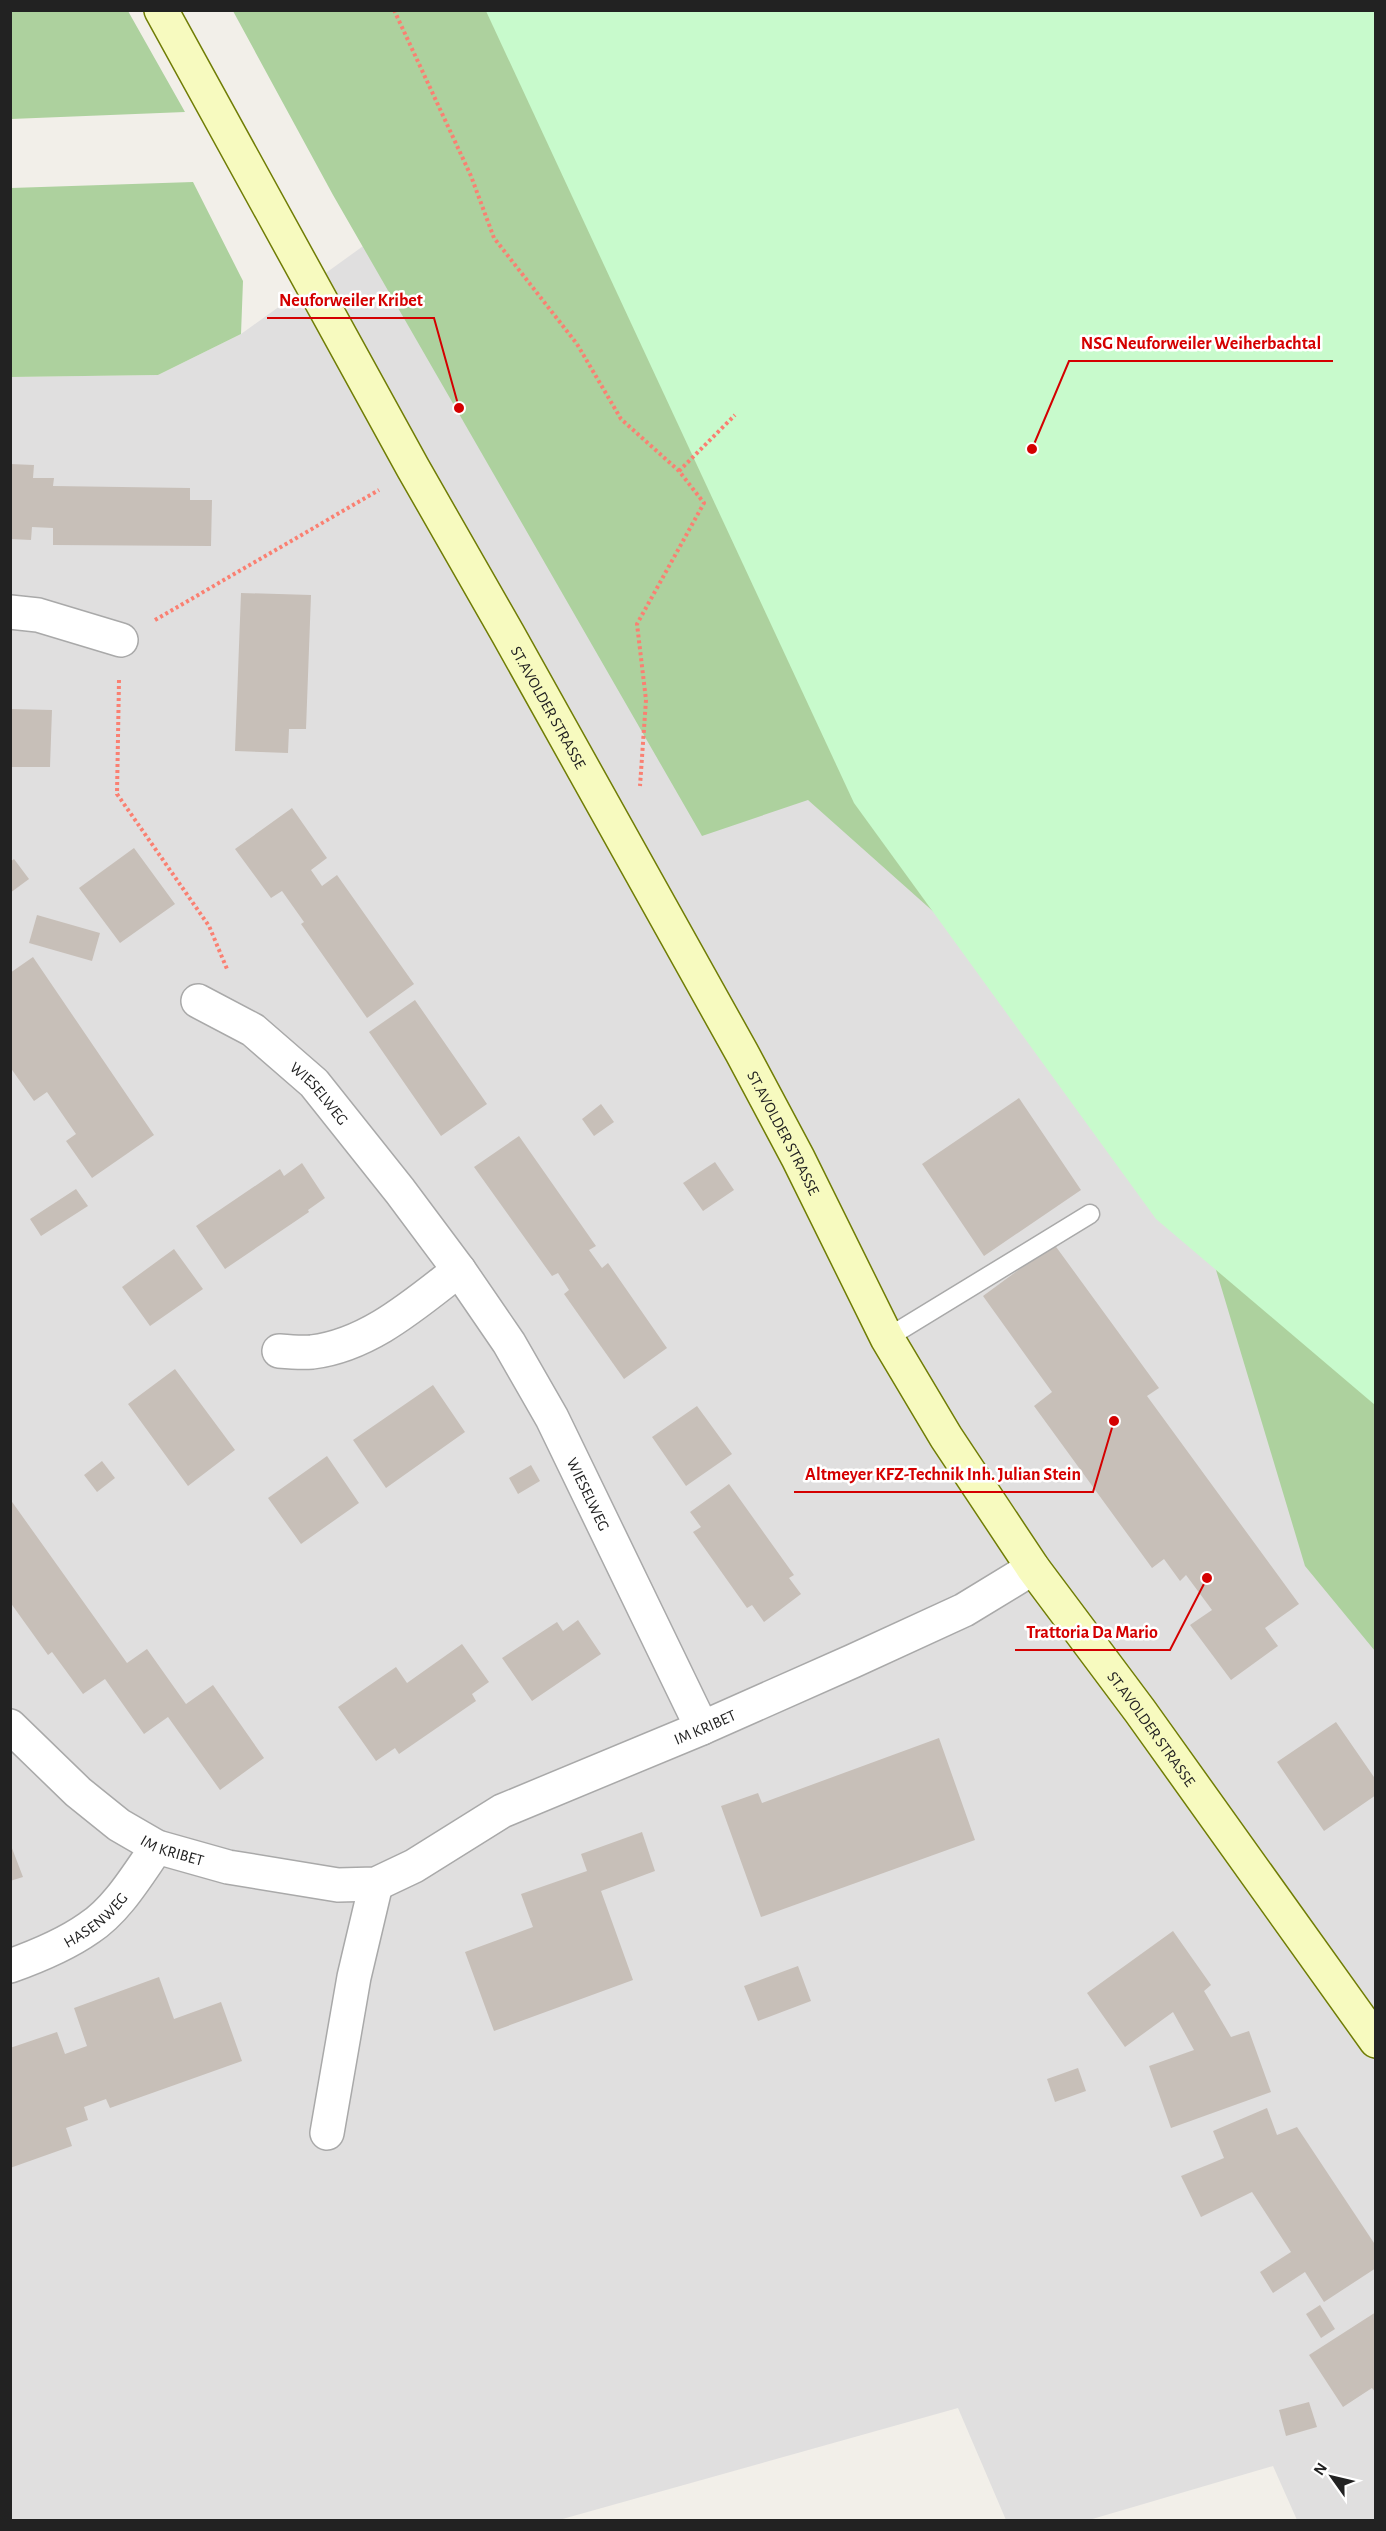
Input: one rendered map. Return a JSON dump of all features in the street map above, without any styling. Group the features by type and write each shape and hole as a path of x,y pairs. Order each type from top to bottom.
{"main road":[{"name":"ST.AVOLDER STRASSE","path":"161,10 255,185 742,1053 798,1158 887,1338 946,1437 1033,1568 1140,1710 1376,2041"}],"street":[{"path":"10,612 38,615 120,640"},
{"name":"WIESELWEG","path":"198,1001 252,1030 314,1083 459,1270 509,1343 552,1418 702,1728"},
{"path":"279,1352 321,1350 340,1345 382,1327 392,1322 459,1270"},
{"name":"IM KRIBET","path":"10,1726 78,1792 119,1825 157,1847 228,1867 338,1885 376,1884 414,1866 502,1811 702,1728 964,1610 1033,1568"},
{"name":"HASENWEG","path":"10,1966 45,1953 91,1928 126,1892 157,1847"},
{"path":"327,2133 354,1977 376,1884"}],"lane":[{"path":"887,1338 1090,1214"}],"path":[{"path":"394,10 471,176 494,238 577,344 621,419 679,471 704,503 637,624 646,700 639,793"},
{"path":"679,471 735,415"},
{"path":"252,1030 209,926 117,794 120,640 370,496 413,468"}],"shaded area":[{"path":"566,100 1375,1010 1375,2520 1297,2520 1273,2466 1089,2520 1006,2520 958,2408 559,2520 11,2520 10,377 158,375 241,334"}],"green space":[{"path":"10,11 128,11 185,112 11,119"},
{"path":"233,11 594,11 1072,1035 808,800 702,836 333,195"},
{"path":"486,11 1375,11 1375,1405 1156,1219 854,803"},
{"path":"193,182 243,281 241,334 158,375 11,377 11,188"},
{"path":"1192,1190 1375,1368 1375,1651 1305,1566"}],"building":[{"path":"10,464 34,465 33,478 54,478 53,486 190,488 190,500 212,500 211,546 53,545 53,528 32,527 31,540 10,539"},
{"path":"241,593 311,595 306,729 289,729 288,753 235,751"},
{"path":"10,709 52,710 50,767 10,767"},
{"path":"292,808 327,858 311,870 322,886 337,875 414,984 367,1018 301,924 304,922 282,891 271,898 235,849"},
{"path":"134,848 175,904 120,943 79,888"},
{"path":"14,859 29,879 10,893 10,862"},
{"path":"37,915 100,933 92,961 29,943"},
{"path":"33,957 154,1135 92,1178 66,1141 76,1134 47,1092 34,1101 10,1067 10,973"},
{"path":"415,1000 487,1104 441,1136 369,1032"},
{"path":"1019,1098 1081,1190 984,1256 922,1164"},
{"path":"601,1104 614,1122 594,1136 582,1119"},
{"path":"519,1136 596,1246 589,1250 602,1268 608,1263 667,1348 624,1379 564,1294 569,1290 558,1273 552,1276 474,1167"},
{"path":"715,1162 734,1190 703,1211 683,1183"},
{"path":"302,1163 325,1198 308,1210 309,1212 225,1269 196,1226 280,1169 284,1176"},
{"path":"76,1189 88,1206 41,1236 30,1219"},
{"path":"1054,1244 1159,1388 1147,1396 1299,1604 1265,1628 1278,1646 1231,1680 1190,1625 1212,1610 1186,1575 1180,1581 1164,1559 1152,1568 1034,1406 1052,1392 983,1296"},
{"path":"174,1249 203,1289 150,1326 122,1287"},
{"path":"175,1369 235,1450 188,1486 128,1404"},
{"path":"433,1385 465,1432 386,1488 353,1440"},
{"path":"697,1406 732,1454 686,1486 652,1437"},
{"path":"327,1456 359,1503 301,1544 268,1498"},
{"path":"102,1461 115,1478 97,1492 84,1475"},
{"path":"531,1465 540,1481 518,1494 509,1478"},
{"path":"729,1484 794,1575 789,1578 801,1594 764,1622 752,1605 747,1608 693,1532 701,1527 690,1512"},
{"path":"10,1499 127,1663 147,1649 186,1704 213,1685 264,1758 220,1790 168,1717 144,1734 105,1679 83,1694 52,1652 48,1655 10,1602"},
{"path":"578,1620 601,1654 532,1701 502,1658 557,1622 563,1631"},
{"path":"462,1644 489,1682 472,1694 476,1701 399,1754 395,1748 376,1761 338,1707 396,1667 407,1683"},
{"path":"1336,1722 1376,1780 1376,1795 1324,1831 1277,1762"},
{"path":"939,1738 975,1840 761,1917 721,1806 758,1793 762,1803"},
{"path":"642,1832 655,1871 601,1891 633,1980 494,2031 465,1952 533,1927 521,1894 587,1871 581,1854"},
{"path":"10,1843 23,1877 10,1881"},
{"path":"1173,1931 1211,1985 1204,1991 1231,2037 1249,2031 1271,2092 1171,2128 1149,2066 1194,2050 1173,2012 1125,2047 1087,1993"},
{"path":"798,1966 811,2001 758,2021 744,1986"},
{"path":"159,1977 174,2019 221,2002 242,2061 110,2108 106,2099 84,2107 88,2120 66,2128 72,2146 10,2168 10,2048 57,2032 65,2054 87,2046 74,2008"},
{"path":"1078,2068 1086,2091 1055,2102 1047,2079"},
{"path":"1267,2108 1277,2135 1297,2127 1376,2246 1376,2268 1324,2302 1305,2272 1273,2293 1260,2272 1291,2252 1252,2192 1201,2217 1181,2176 1224,2158 1213,2131"},
{"path":"1320,2305 1335,2329 1321,2338 1306,2314"},
{"path":"1376,2312 1376,2393 1372,2388 1343,2407 1309,2355"},
{"path":"1309,2402 1317,2427 1286,2436 1279,2410"}],"place":[{"name":"Neuforweiler Kribet","path":"459,408"},
{"name":"NSG Neuforweiler Weiherbachtal","path":"1032,449"},
{"name":"Altmeyer KFZ-Technik Inh. Julian Stein","path":"1114,1421"},
{"name":"Trattoria Da Mario","path":"1207,1578"}]}
